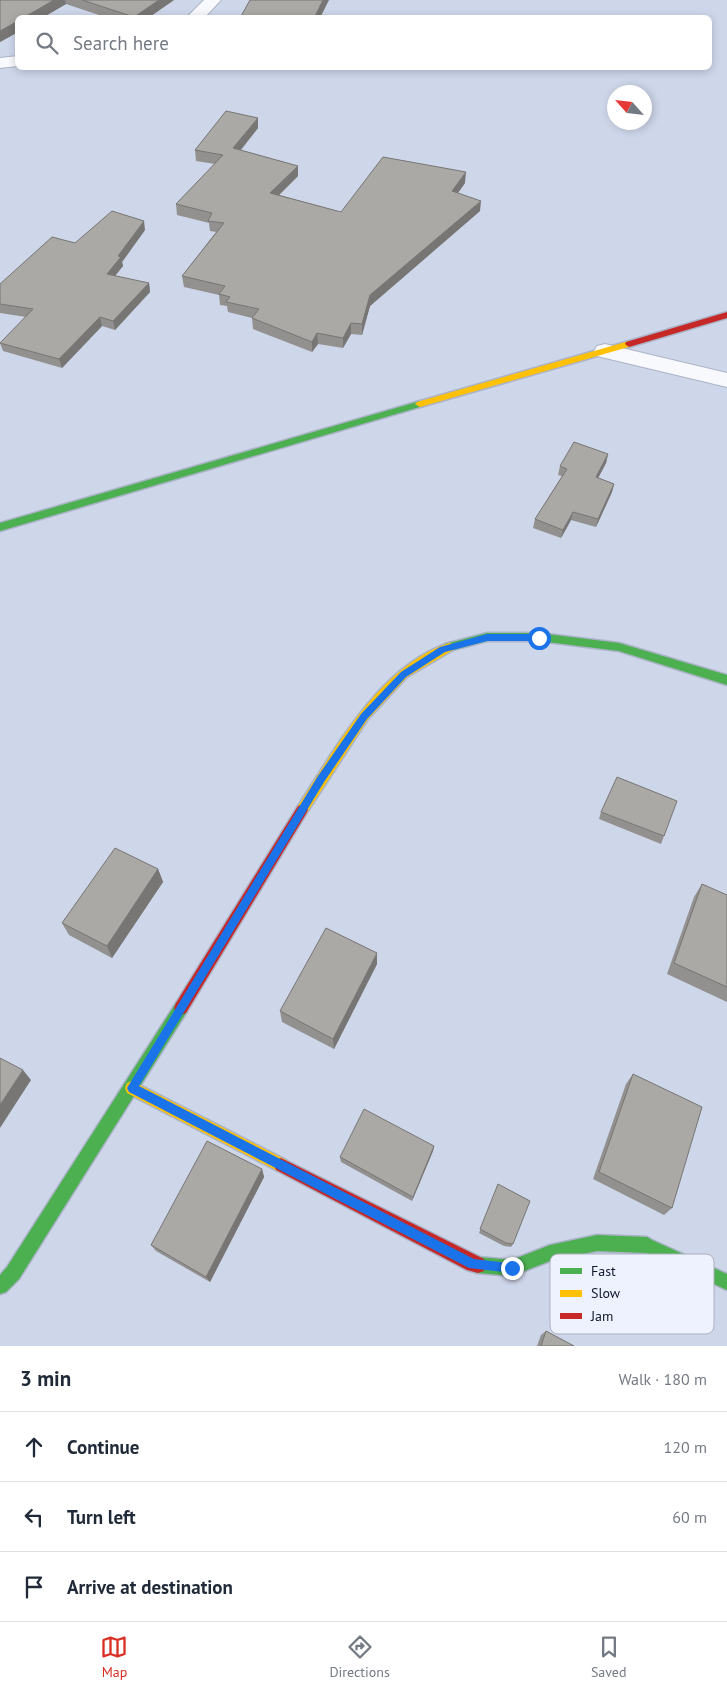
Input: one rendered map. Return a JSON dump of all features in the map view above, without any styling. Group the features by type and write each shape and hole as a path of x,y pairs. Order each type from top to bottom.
{"street":[{"path":"197,15 214,0"},
{"path":"0,63 15,61"},
{"path":"5,523 727,315"},
{"path":"605,351 727,380"},
{"path":"0,1286 13,1273 132,1088 321,779 364,716 404,674 443,649 487,637 539,638 619,647 727,680"},
{"path":"132,1088 473,1264 512,1268 550,1253 597,1243 647,1245 666,1254"},
{"path":"714,1276 727,1282"}],"building":[{"path":"0,0 54,0 28,15 15,15 15,23 0,31"},
{"path":"82,0 159,0 137,15 128,15"},
{"path":"250,0 323,0 316,15 242,15"},
{"path":"226,111 258,118 233,148 298,166 270,193 341,212 383,157 466,172 452,191 481,201 370,295 362,324 351,323 343,338 317,333 312,342 252,318 259,309 226,302 230,297 219,294 225,286 182,276 224,223 208,221 212,213 176,204 223,155 195,150"},
{"path":"112,211 144,221 118,256 121,257 107,274 149,283 113,321 100,317 59,359 0,343 33,309 0,304 0,284 52,237 75,243"},
{"path":"574,442 608,454 596,477 614,484 598,519 573,512 563,530 535,519 567,469 560,466"},
{"path":"617,777 677,801 664,836 601,812"},
{"path":"115,848 158,869 107,946 62,923"},
{"path":"702,884 727,895 727,987 674,963"},
{"path":"326,928 377,953 333,1039 280,1011"},
{"path":"0,1058 23,1070 0,1105"},
{"path":"633,1074 702,1107 672,1208 599,1172"},
{"path":"364,1109 434,1146 413,1197 340,1157"},
{"path":"207,1141 262,1169 206,1277 151,1245"},
{"path":"498,1184 530,1201 513,1244 506,1243 480,1229"},
{"path":"546,1331 574,1346 541,1346"}],"traffic: fast":[{"path":"0,527 420,404"},
{"path":"449,647 487,637 539,637 619,647 727,680"},
{"path":"0,1286 13,1273 181,1008"},
{"path":"478,1265 512,1268 550,1253 597,1243 647,1245 666,1254"},
{"path":"714,1276 727,1282"}],"traffic: slow":[{"path":"420,404 629,344"},
{"path":"302,810 364,716 403,674 449,647"},
{"path":"132,1088 281,1165"}],"traffic: jam":[{"path":"629,344 727,315"},
{"path":"181,1008 302,810"},
{"path":"281,1165 478,1265"}],"route":[{"path":"512,1268 473,1264 132,1088 321,779 364,716 404,674 443,649 487,637 539,638"}]}
